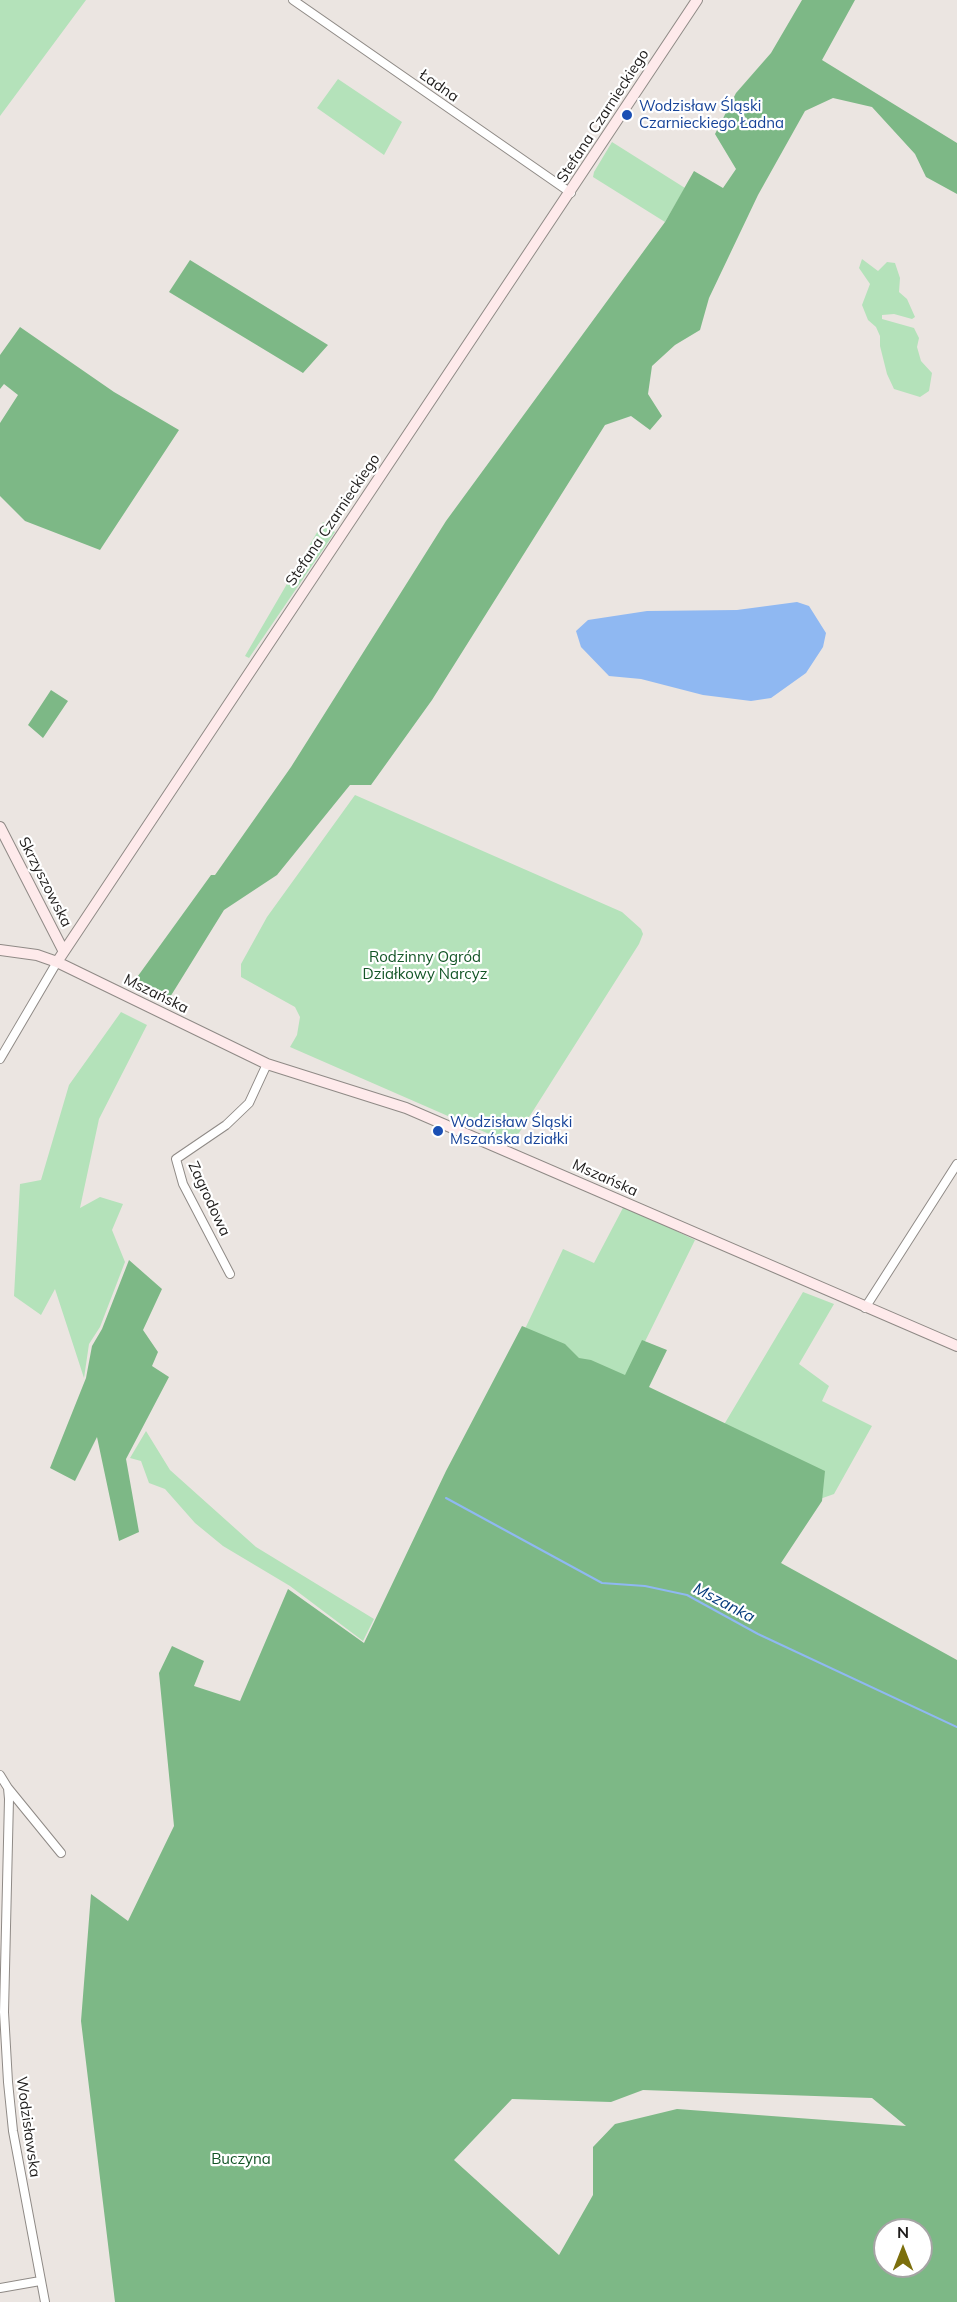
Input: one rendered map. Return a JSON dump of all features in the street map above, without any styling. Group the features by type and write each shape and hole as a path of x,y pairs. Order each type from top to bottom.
{"street":[{"name":"Ładna","path":"293,0 570,193"},
{"name":"Stefana Czarnieckiego","path":"0,1059 63,950 697,0"},
{"name":"Skrzyszowska","path":"0,827 63,950"},
{"name":"Mszańska","path":"0,950 37,955 57,962 267,1064 406,1108 957,1346"},
{"name":"Zagrodowa","path":"231,1274 183,1184 176,1159 226,1125 249,1103 267,1064"},
{"path":"865,1308 957,1164"},
{"path":"0,1775 61,1853"},
{"name":"Wodzisławska","path":"8,1788 4,2012 7,2064 13,2131 45,2302"},
{"path":"0,2288 40,2282"}],"green space":[{"path":"0,0 86,0 0,116"},
{"path":"802,0 855,0 822,60 957,143 957,194 926,177 915,154 872,107 833,98 805,111 758,195 709,298 700,330 675,345 652,366 648,394 662,416 650,430 631,416 605,425 432,700 371,785 350,785 277,875 224,910 167,1002 130,987 211,875 215,875 291,767 446,521 665,222 694,171 723,188 736,169 715,134 736,93 771,53"},
{"path":"338,79 402,122 384,155 317,108"},
{"path":"612,142 685,188 665,222 593,177"},
{"path":"862,259 878,271 887,262 895,263 900,278 899,292 907,299 915,317 912,319 894,314 882,315 882,319 914,328 919,338 917,347 921,361 932,373 929,391 920,397 894,389 887,374 880,346 880,336 876,327 868,320 862,305 870,284 859,268"},
{"path":"190,260 328,345 303,373 169,292"},
{"path":"20,327 114,392 179,430 100,550 25,521 0,496 0,423 18,395 4,384 0,389 0,355"},
{"path":"323,522 335,532 249,658 245,656"},
{"path":"51,690 68,701 43,738 28,725"},
{"name":"Rodzinny Ogród Działkowy Narcyz","path":"355,795 622,912 641,929 643,934 639,944 512,1144 290,1047 297,1035 300,1017 295,1007 241,977 241,964 267,917"},
{"path":"121,1012 147,1025 99,1119 80,1208 100,1197 123,1204 112,1230 125,1262 100,1327 89,1344 84,1378 55,1289 41,1315 14,1296 20,1184 41,1180 69,1085"},
{"path":"624,1206 695,1240 626,1380 523,1333 563,1249 594,1263"},
{"path":"129,1260 162,1289 143,1330 158,1352 152,1366 169,1377 126,1459 139,1532 119,1541 97,1437 75,1481 50,1468 86,1378 92,1346 102,1329"},
{"path":"803,1292 834,1304 799,1364 829,1386 822,1401 872,1426 834,1494 817,1500 722,1428"},
{"name":"Buczyna","path":"522,1326 565,1344 579,1358 591,1360 625,1375 642,1340 667,1350 649,1387 825,1471 822,1501 781,1563 957,1660 957,2302 115,2302 81,2021 91,1894 128,1921 174,1826 159,1673 172,1646 204,1661 194,1686 240,1701 288,1589 364,1643 446,1471","holes":["643,2090 872,2098 906,2126 677,2109 615,2124 593,2147 593,2195 559,2255 454,2160 512,2099 611,2102"]},
{"path":"146,1431 170,1470 256,1547 374,1619 363,1641 290,1586 223,1546 195,1523 165,1489 149,1483 141,1461 130,1458"}],"water":[{"path":"797,602 809,606 826,633 823,647 806,673 771,698 751,701 703,695 641,679 609,676 581,647 576,631 588,620 647,611 737,610"}],"waterway":[{"name":"Mszanka","path":"446,1498 602,1583 645,1586 687,1595 758,1634 957,1727"}],"place":[{"name":"Wodzisław Śląski Czarnieckiego Ładna","path":"627,115"},
{"name":"Wodzisław Śląski Mszańska działki","path":"438,1131"}]}
